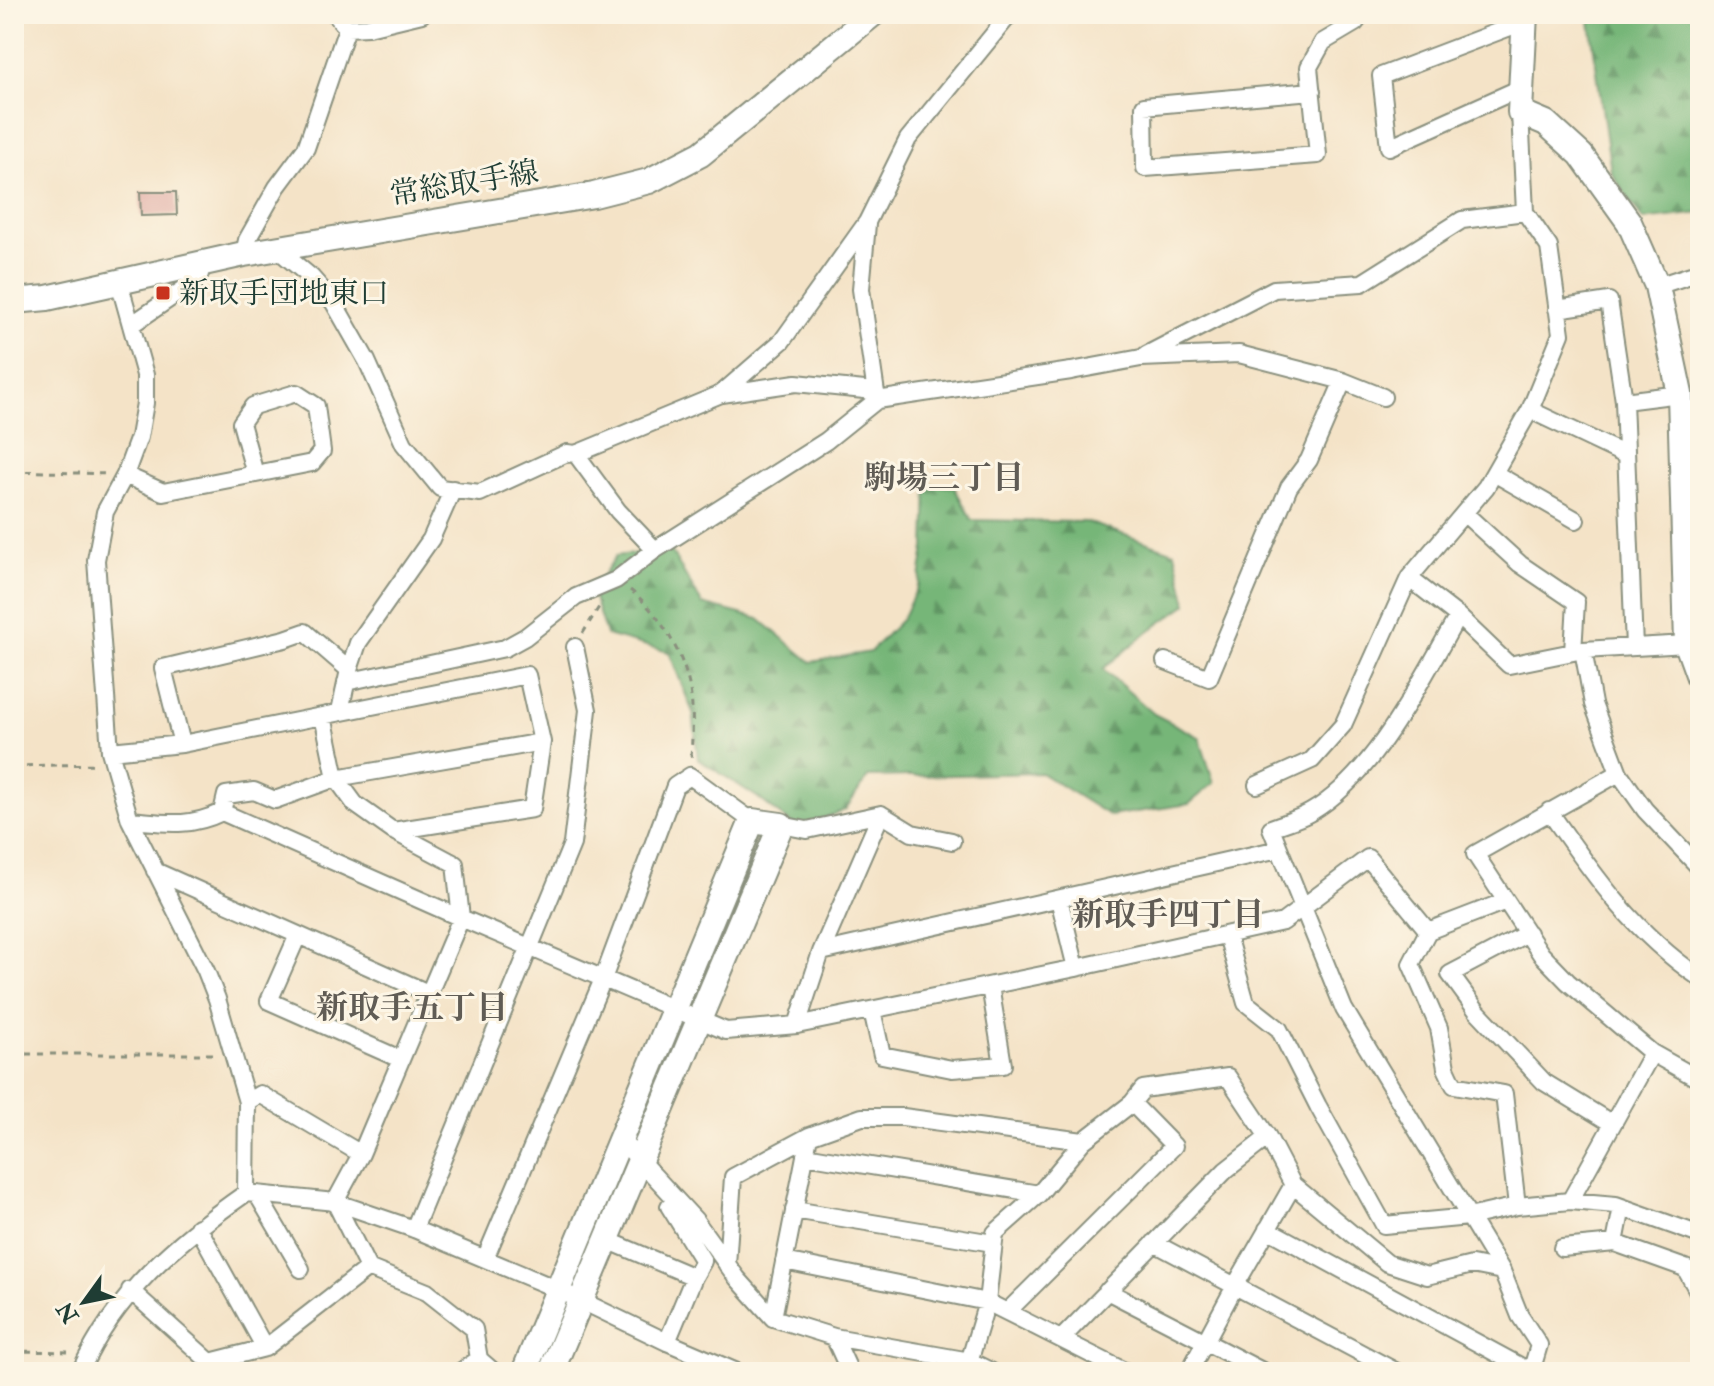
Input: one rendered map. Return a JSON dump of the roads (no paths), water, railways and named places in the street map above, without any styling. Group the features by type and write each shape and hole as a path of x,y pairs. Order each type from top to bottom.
{"street":[{"path":"335,14 347,28"},
{"path":"347,28 368,27 422,14"},
{"name":"常総取手線","path":"14,301 47,298 276,248 594,195 649,181 701,154 873,14"},
{"path":"721,394 782,341 867,222 908,139 1010,14"},
{"path":"1312,91 1144,106 1145,168 1318,155 1312,91 1309,67 1323,42 1355,23 1362,14"},
{"path":"1257,785 1312,760 1343,725 1409,578 1494,473 1530,410 1561,334 1549,247 1525,212 1520,112 1523,87 1526,17 1381,76 1389,147 1523,87"},
{"path":"244,254 247,240 262,214 306,148 347,28"},
{"path":"1520,112 1546,123 1581,155 1629,222 1657,286 1680,394 1692,554 1687,644 1700,680"},
{"path":"1141,358 1274,289 1362,283 1462,220 1525,212"},
{"path":"867,222 861,289 875,396"},
{"path":"276,248 312,278 334,303 367,361 404,444 440,488 480,493 567,453 576,454 721,394 796,383 875,396 1071,371 1141,358 1239,354 1343,381 1383,397"},
{"path":"131,325 197,280 200,264"},
{"path":"1657,286 1700,272"},
{"path":"119,282 145,375 145,403 139,437 125,475 105,512 96,560 112,756 130,820 206,971 233,1054 247,1102 251,1194 301,1269"},
{"path":"1557,309 1609,301 1624,401 1634,647"},
{"path":"1165,661 1209,678 1289,487 1309,460 1343,381"},
{"path":"125,475 163,492 312,463 322,451 316,406 296,393 253,406 241,423 255,474"},
{"path":"1624,401 1680,394"},
{"path":"347,676 505,648 525,637 576,597 616,580 655,550 826,441 875,396"},
{"path":"1530,410 1625,455"},
{"path":"576,454 618,511 655,550"},
{"path":"1494,473 1576,520"},
{"path":"340,711 358,643 431,539 453,489"},
{"path":"1464,513 1520,564 1576,602 1578,651 1593,704 1619,773 1645,810 1700,868"},
{"path":"1409,578 1458,616 1509,665 1578,651 1687,644"},
{"path":"1267,1229 1531,1372 1539,1345 1520,1316 1502,1271 1344,1009 1271,828 1311,812 1345,785 1387,736 1458,616"},
{"path":"182,744 163,668 305,632 347,676"},
{"path":"414,1229 572,844 588,710 575,647"},
{"path":"112,756 527,675 542,742 532,809 393,831"},
{"path":"323,716 336,778 355,804 393,831 455,864 461,918 361,1154 335,1202"},
{"path":"222,812 226,795 254,791 275,800 336,778 542,742"},
{"path":"1619,773 1475,854 1541,954 1568,982 1652,1053 1700,1080"},
{"path":"485,1259 603,979 675,786 690,776 752,821 807,830 881,814 912,833 952,841"},
{"path":"1549,811 1622,911 1668,956 1700,978"},
{"path":"130,820 183,824 204,821 222,812"},
{"path":"222,812 726,1031 797,1025 1283,922 1368,858 1428,931"},
{"path":"797,1025 821,952 881,814"},
{"path":"524,1372 752,821"},
{"path":"551,1372 781,825"},
{"path":"821,952 1279,849"},
{"path":"155,871 428,993"},
{"path":"1059,899 1076,968"},
{"path":"1506,901 1428,931 1411,964 1439,1028 1446,1068 1454,1085 1504,1094 1517,1206"},
{"path":"1528,933 1450,974 1485,1020 1544,1082 1611,1123"},
{"path":"298,935 269,1001 400,1059"},
{"path":"1227,935 1246,1003 1279,1029 1384,1225 1469,1217 1517,1206 1570,1201 1622,1207 1700,1235"},
{"path":"872,1010 882,1055 952,1069 1003,1065 990,986"},
{"path":"1570,1201 1652,1053"},
{"path":"968,1367 987,1302 995,1233 1039,1194 1083,1141 1132,1103 1143,1089 1228,1077 1268,1137 1293,1185 1387,1263 1427,1276 1472,1265 1502,1271"},
{"path":"247,1102 260,1094 361,1154"},
{"path":"1008,1311 1174,1146 1132,1103"},
{"path":"727,1265 733,1177 809,1136 862,1117 903,1117 1083,1141"},
{"path":"773,1318 809,1136"},
{"path":"1062,1338 1226,1170 1268,1137"},
{"path":"620,1139 695,1220 727,1265 773,1318 834,1337 992,1372"},
{"path":"805,1155 1039,1194"},
{"path":"1189,1372 1293,1185"},
{"path":"80,1372 88,1354 130,1290 198,1227 251,1194 335,1202 414,1229 559,1290 737,1372"},
{"path":"335,1202 368,1268 427,1292 474,1329 479,1359 494,1372"},
{"path":"667,1342 703,1261 669,1206"},
{"path":"1615,1243 1622,1207"},
{"path":"794,1210 993,1243"},
{"path":"198,1227 265,1348"},
{"path":"607,1240 694,1277"},
{"path":"1154,1243 1397,1372"},
{"path":"1562,1248 1615,1243 1692,1271 1700,1295"},
{"path":"784,1261 987,1302 1126,1372"},
{"path":"130,1290 210,1362 265,1348 368,1268"},
{"path":"1107,1291 1264,1372"},
{"path":"834,1337 850,1372"},
{"path":"460,1372 479,1359"}],"place":[{"name":"新取手団地東口","path":"163,293"}],"district":[{"name":"駒場三丁目","path":"944,477"},
{"name":"新取手四丁目","path":"1168,914"},
{"name":"新取手五丁目","path":"412,1007"}]}
